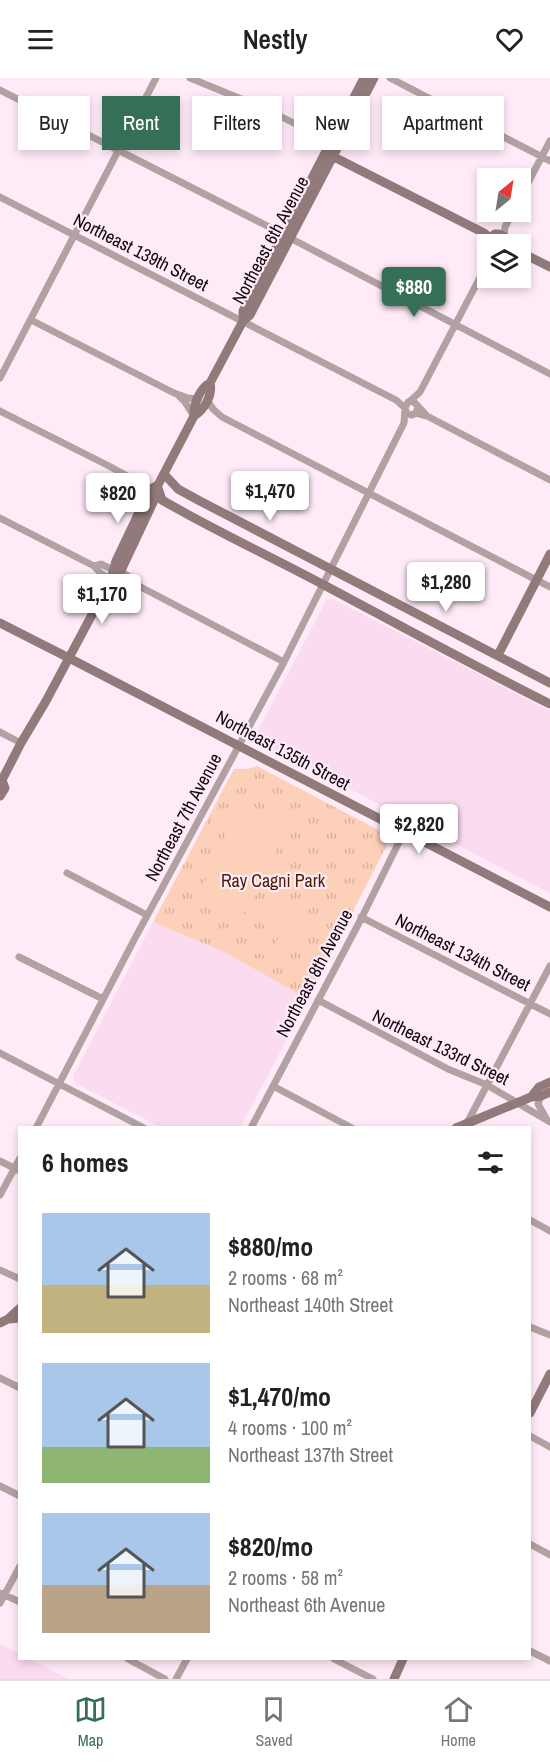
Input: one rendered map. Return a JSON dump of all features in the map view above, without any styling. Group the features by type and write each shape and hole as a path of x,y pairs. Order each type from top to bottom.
{"main road":[{"path":"355,96 364,78"},
{"name":"Northeast 6th Avenue","path":"0,796 5,787 1,781 158,494 154,487 164,474 197,414 193,408 203,399 204,386 210,383 243,321 250,315 289,235 334,157 374,78"},
{"path":"289,235 330,150"},
{"path":"334,157 486,234"},
{"path":"531,258 550,267"},
{"path":"164,474 178,489 550,683"},
{"path":"154,487 162,500 550,704"},
{"path":"240,542 249,526"},
{"path":"498,655 550,554"},
{"path":"405,628 413,611"},
{"name":"Northeast 135th Street","path":"0,623 550,907"},
{"path":"466,1126 518,1102 541,1095 539,1087 550,1082"},
{"path":"4,1321 18,1310"},
{"path":"531,1411 550,1374"},
{"path":"394,1679 404,1660"}],"street":[{"path":"146,96 156,78"},
{"path":"190,78 294,123"},
{"path":"390,78 550,161"},
{"path":"0,90 102,142"},
{"path":"531,178 550,141"},
{"path":"0,378 118,150 289,235 550,374"},
{"name":"Northeast 139th Street","path":"0,197 407,405"},
{"path":"417,410 407,414 407,405 420,392 477,283"},
{"path":"31,320 174,393 188,398 203,399 222,417"},
{"path":"417,410 420,392"},
{"path":"174,393 197,414 207,412 222,417 550,587"},
{"path":"407,405 415,402 417,410 427,416 550,480"},
{"name":"Northeast 7th Avenue","path":"404,423 407,405"},
{"name":"Northeast 7th Avenue","path":"37,1126 147,915 284,662 404,423 417,410"},
{"path":"0,411 154,487"},
{"path":"0,518 96,569 131,578 135,584"},
{"path":"115,573 127,584 135,584 284,662"},
{"path":"0,732 21,743"},
{"name":"Northeast 8th Avenue","path":"252,1126 404,832"},
{"path":"67,873 147,915"},
{"name":"Northeast 134th Street","path":"362,917 550,1014"},
{"path":"19,957 103,999"},
{"path":"466,1126 550,966"},
{"name":"Northeast 133rd Street","path":"318,1000 448,1069 487,1085 550,1122"},
{"path":"0,1053 140,1126"},
{"path":"273,1086 348,1126"},
{"name":"Northeast 133rd Street","path":"541,1095 538,1104 541,1112 550,1122"},
{"path":"0,1161 17,1170 0,1195"},
{"path":"531,1221 550,1231"},
{"path":"0,1270 18,1279"},
{"path":"533,1329 550,1335"},
{"path":"533,1329 550,1340"},
{"path":"0,1378 18,1387"},
{"path":"531,1437 550,1447"},
{"path":"0,1486 18,1495"},
{"path":"531,1545 550,1555"},
{"path":"0,1603 2,1594 18,1569"},
{"path":"2,1594 18,1601"},
{"path":"531,1652 550,1662"},
{"path":"130,1660 165,1679"},
{"path":"176,1679 186,1660"},
{"path":"336,1660 373,1679"}],"shaded area":[{"path":"329,599 333,599 550,711 550,893 259,742 256,734"},
{"path":"153,922 224,952 308,999 241,1126 158,1126 75,1083 73,1076"},
{"path":"0,1644 18,1653 18,1660 32,1660 68,1679 0,1679"}],"green space":[{"name":"Ray Cagni Park","path":"257,766 382,832 387,845 308,999 224,952 153,922 234,769"},
{"path":"245,803 285,820 283,824 287,825 248,913 245,911 243,915 203,897 205,893 201,891 239,804 243,806"},
{"path":"275,903 287,910 276,932 263,925"},
{"path":"292,913 305,920 294,941 281,934"},
{"path":"262,928 275,935 263,956 251,949"},
{"path":"279,937 292,944 281,965 268,958"}]}
